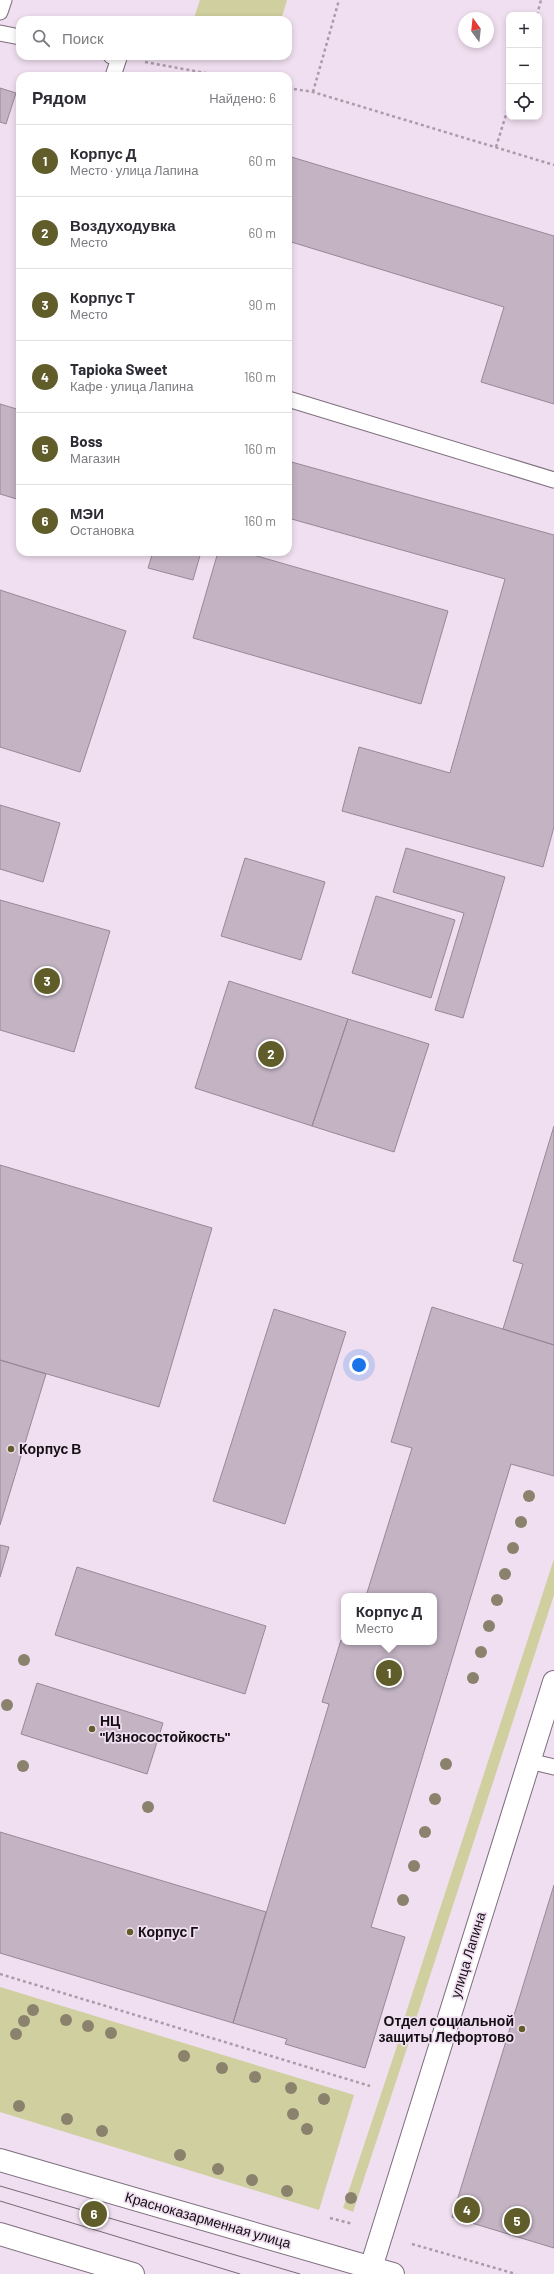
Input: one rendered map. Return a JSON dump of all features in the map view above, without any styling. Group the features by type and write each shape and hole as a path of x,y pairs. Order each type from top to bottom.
{"street":[{"name":"улица Лапина","path":"370,2271 554,1682"},
{"name":"Красноказарменная улица","path":"0,2160 370,2271 393,2274"},
{"path":"0,2234 133,2274"}],"lane":[{"path":"0,12 4,0"},
{"path":"0,33 16,36"},
{"path":"113,72 115,60"},
{"path":"292,400 554,480"},
{"path":"529,1761 554,1767"}],"path":[{"path":"313,92 339,0"},
{"path":"538,12 541,0"},
{"path":"132,60 199,72"},
{"path":"292,89 313,92 554,165"},
{"path":"496,147 506,115"},
{"path":"0,1974 370,2086"},
{"path":"330,2218 354,2224"},
{"path":"412,2244 516,2274"}],"green space":[{"path":"200,0 287,0 282,16 195,16"},
{"path":"554,1559 554,1595 415,2022 404,2019"},
{"path":"0,1987 354,2095 319,2210 0,2112"},
{"path":"401,2034 411,2036 353,2212 343,2208"}],"building":[{"path":"0,88 16,93 6,124 0,122"},
{"path":"292,157 554,236 554,404 481,382 504,307 292,242"},
{"path":"0,404 16,409 16,499 0,494"},
{"path":"292,462 554,535 554,827 543,867 342,811 359,747 450,773 505,579 292,519"},
{"path":"152,556 200,556 193,580 148,568"},
{"path":"217,556 257,556 448,611 421,704 193,638"},
{"path":"0,590 126,631 80,772 0,747"},
{"path":"0,805 60,823 43,882 0,869"},
{"path":"406,848 505,877 463,1018 435,1010 464,913 393,892"},
{"path":"245,858 325,882 301,960 221,936"},
{"path":"376,896 455,920 431,998 352,973"},
{"path":"0,900 110,931 74,1052 0,1030"},
{"path":"229,981 348,1019 312,1126 195,1088"},
{"path":"348,1019 429,1044 394,1152 312,1126"},
{"path":"554,1126 554,1345 503,1329 523,1264 513,1261"},
{"path":"0,1165 212,1228 159,1407 0,1360"},
{"path":"432,1307 554,1345 554,1476 511,1464 371,1927 405,1937 365,2068 285,2044 287,2039 233,2023 329,1704 322,1702 341,1640 341,1645 437,1645 437,1593 367,1593 412,1448 391,1442"},
{"path":"274,1309 346,1332 285,1524 213,1501"},
{"name":"Корпус В","path":"0,1360 46,1374 0,1525"},
{"path":"0,1545 9,1547 0,1577"},
{"path":"77,1567 266,1626 245,1694 55,1635"},
{"path":"37,1683 163,1723 147,1774 21,1734"},
{"name":"Корпус Г","path":"0,1832 266,1912 233,2023 0,1953"},
{"path":"554,1885 554,2248 452,2217"}],"tram line":[{"path":"0,2186 300,2274"},
{"path":"0,2201 240,2274"}],"place":[{"name":"Корпус Т","path":"47,981"},
{"name":"Воздуходувка","path":"271,1054"},
{"name":"Корпус В","path":"11,1449"},
{"name":"Корпус Д","path":"389,1673"},
{"name":"НЦ \"Износостойкость\"","path":"92,1729"},
{"name":"Корпус Г","path":"130,1932"},
{"name":"Отдел социальной защиты Лефортово","path":"522,2029"},
{"name":"Tapioka Sweet","path":"467,2210"},
{"name":"МЭИ","path":"94,2214"},
{"name":"Boss","path":"517,2221"}]}
